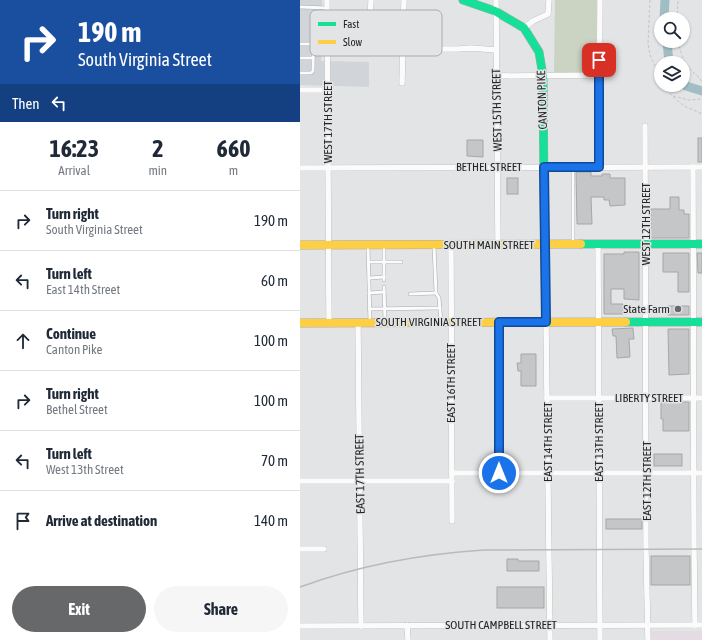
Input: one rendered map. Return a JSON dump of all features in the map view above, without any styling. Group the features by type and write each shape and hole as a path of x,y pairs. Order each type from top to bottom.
{"main road":[{"name":"CANTON PIKE","path":"463,0 496,11 524,28 539,52 543,76 546,244"},
{"name":"EAST 14TH STREET","path":"546,244 546,322"},
{"name":"SOUTH MAIN STREET","path":"300,245 698,244"},
{"name":"SOUTH VIRGINIA STREET","path":"300,322 698,322"}],"street":[{"name":"WEST 17TH STREET","path":"327,0 327,8"},
{"path":"371,0 371,10"},
{"path":"404,0 404,10"},
{"name":"WEST 15TH STREET","path":"496,0 498,245"},
{"path":"524,28 533,21 548,14 549,0"},
{"path":"599,167 600,0"},
{"path":"442,49 471,48 496,50"},
{"name":"WEST 17TH STREET","path":"327,56 328,245"},
{"path":"402,83 403,56"},
{"path":"496,76 599,75"},
{"path":"300,90 327,90"},
{"name":"WEST 12TH STREET","path":"645,126 646,322"},
{"path":"693,167 698,244 698,322 694,398 695,625"},
{"name":"BETHEL STREET","path":"300,168 702,167"},
{"name":"EAST 13TH STREET","path":"598,244 600,640"},
{"path":"328,245 329,322"},
{"name":"EAST 16TH STREET","path":"451,245 452,522"},
{"name":"EAST 17TH STREET","path":"358,322 361,626"},
{"path":"499,322 499,473"},
{"name":"EAST 14TH STREET","path":"546,322 550,640"},
{"name":"EAST 12TH STREET","path":"646,322 646,549 648,640"},
{"name":"LIBERTY STREET","path":"547,398 702,398"},
{"path":"452,473 702,473"},
{"path":"300,481 452,481"},
{"path":"300,549 324,549"},
{"path":"408,625 408,640"},
{"name":"SOUTH CAMPBELL STREET","path":"300,626 702,625"}],"lane":[{"path":"300,7 327,8"},
{"path":"300,58 313,58 313,72 300,73"},
{"path":"573,167 573,244"},
{"path":"368,245 370,322"},
{"path":"369,278 384,279 384,245"},
{"path":"434,245 436,293 439,298 441,322"},
{"path":"369,262 401,262"},
{"path":"384,287 385,322"},
{"path":"369,293 384,292"},
{"path":"410,294 436,293"},
{"path":"369,309 440,308"}],"path":[{"path":"650,0 648,44 650,55 654,64"},
{"path":"677,12 678,0"},
{"path":"680,48 688,68 700,78 702,82"},
{"path":"669,92 684,106 702,114"},
{"path":"672,96 689,100 702,99"}],"shaded area":[{"path":"300,0 322,0 322,10 310,10 310,56 321,56 321,61 369,62 369,87 300,85"},
{"path":"651,631 702,631 702,640 651,640"}],"green space":[{"path":"555,0 597,0 596,72 554,72"}],"building":[{"path":"698,138 702,138 702,162 698,162"},
{"path":"467,140 483,140 483,157 467,156"},
{"path":"576,172 591,172 591,176 610,174 610,178 625,178 625,205 610,206 609,200 604,200 604,197 591,197 592,224 577,224"},
{"path":"507,178 518,178 518,194 507,194"},
{"path":"670,197 679,197 679,210 684,210 684,214 689,214 689,238 651,238 651,209 670,209"},
{"path":"624,252 639,252 639,300 624,299 624,289 611,289 611,304 623,304 623,314 604,314 604,254 624,254"},
{"path":"663,253 689,253 689,292 678,292 678,272 663,272"},
{"path":"697,253 702,253 702,273 698,273"},
{"path":"667,306 689,306 689,315 668,315"},
{"path":"633,328 634,339 629,339 630,357 617,358 616,336 613,336 612,329"},
{"path":"668,329 689,329 689,374 669,375"},
{"path":"521,354 536,354 536,386 521,386 521,371 518,371 517,363 521,363"},
{"path":"661,402 689,402 689,431 663,431"},
{"path":"654,454 682,454 682,466 654,466"},
{"path":"606,519 642,519 642,529 606,529"},
{"path":"651,556 690,556 690,585 651,585"},
{"path":"507,559 518,559 518,561 539,561 539,571 507,571"},
{"path":"497,587 544,587 544,608 497,608"}],"waterway":[{"path":"664,12 665,0"},
{"path":"668,48 668,56"},
{"path":"690,87 702,91"}],"railway":[{"path":"300,587 345,572 437,554 484,550 702,549"}],"traffic: fast":[{"path":"463,0 495,11 524,28 539,52 543,76 544,192"},
{"path":"581,244 702,244"},
{"path":"626,322 702,322"}],"traffic: slow":[{"path":"544,192 546,322"},
{"path":"300,245 581,244"},
{"path":"300,323 626,322"}],"place":[{"name":"State Farm","path":"678,309"}],"route":[{"path":"499,473 499,322 546,322 544,167 599,167 599,60"}]}
